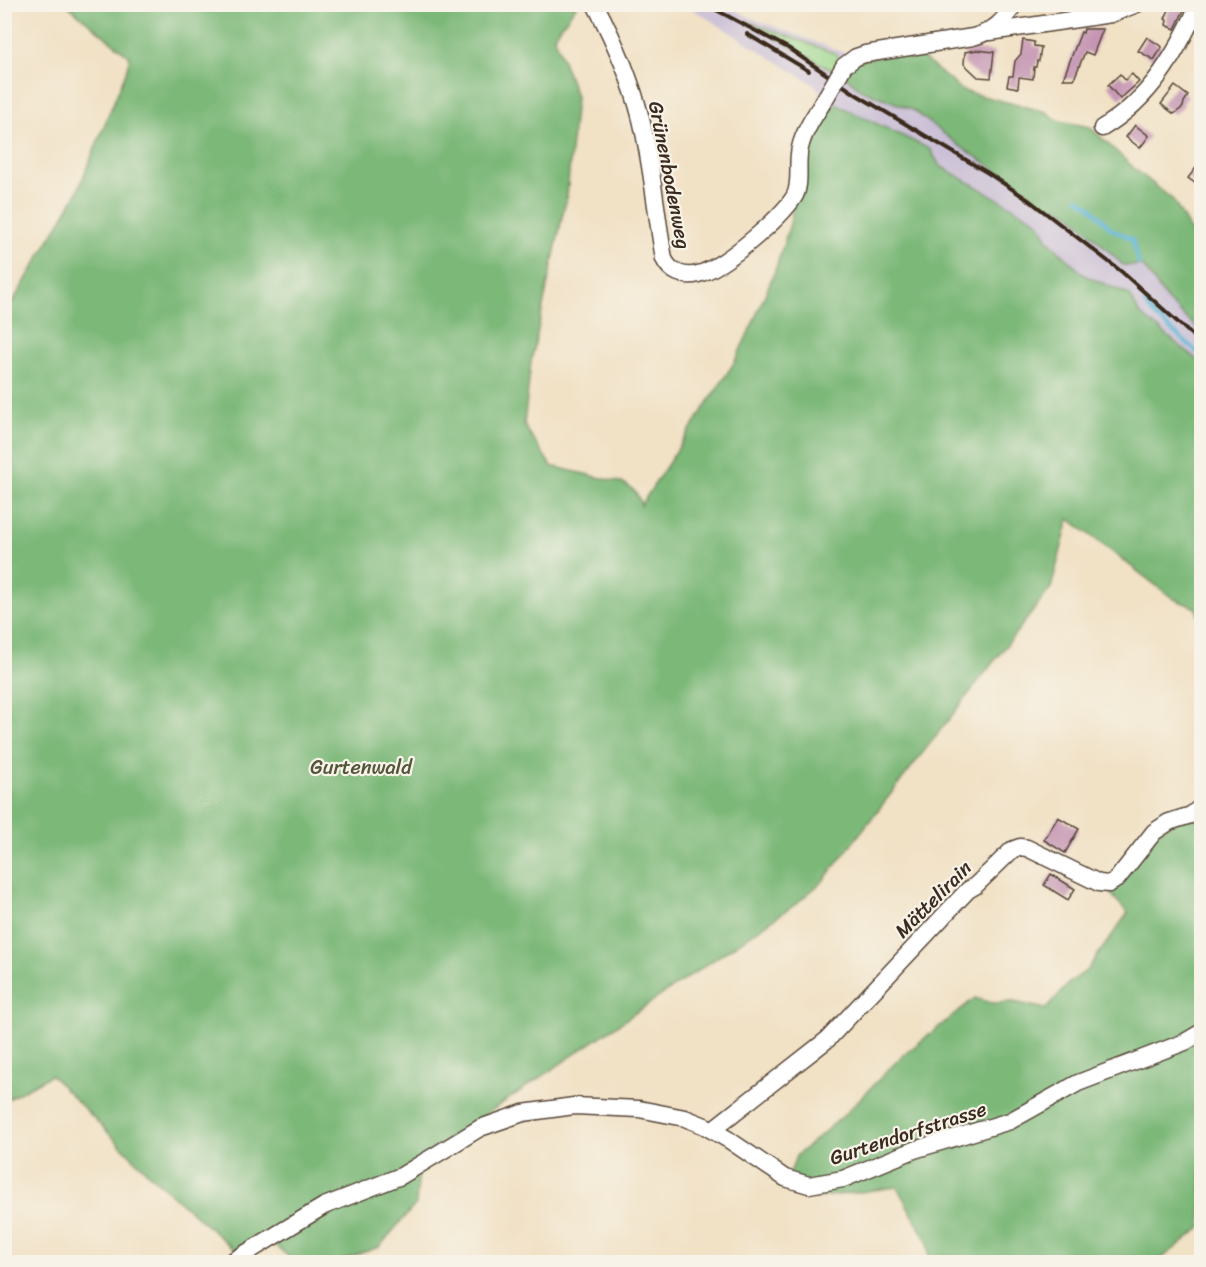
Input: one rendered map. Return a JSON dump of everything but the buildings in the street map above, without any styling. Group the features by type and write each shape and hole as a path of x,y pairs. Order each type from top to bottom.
{"street":[{"name":"Grünenbodenweg","path":"595,4 616,49 635,99 644,136 664,259 675,273 698,275 717,265 759,233 796,195 801,142 844,66 856,57 908,46 1110,14 1137,4"},
{"path":"989,33 1002,21 1014,4"},
{"path":"1102,128 1133,107 1149,91 1180,44 1199,4"},
{"name":"Mättelirain","path":"712,1130 828,1039 968,890 1012,850 1020,847 1027,848 1099,883 1109,884 1117,879 1154,832 1169,822 1191,816 1202,806"},
{"name":"Gurtendorfstrasse","path":"231,1263 324,1206 401,1176 480,1128 523,1113 574,1106 639,1109 685,1118 712,1130 785,1178 809,1185 843,1179 914,1150 1010,1121 1078,1083 1185,1042 1202,1032"}],"shaded area":[{"path":"686,5 726,5 749,17 856,57 860,89 913,110 961,147 1042,203 1067,211 1123,265 1142,266 1167,300 1201,332 1201,363 1139,313 1130,295 1084,275 1048,240 1039,222 940,166 930,149 825,99 815,85"}],"green space":[{"name":"Gurtenwald","path":"67,5 577,5 554,36 576,96 567,195 531,362 524,425 551,466 623,483 635,492 641,505 734,363 752,325 775,271 790,224 798,178 825,99 930,149 940,166 1039,222 1048,240 1084,275 1130,295 1139,313 1201,363 1201,625 1196,608 1174,599 1069,519 1051,588 823,881 796,904 420,1159 416,1204 379,1247 336,1262 295,1262 265,1237 238,1253 151,1176 51,1075 5,1101 5,315 76,195 130,57"},
{"path":"747,21 837,54 841,64 835,72"},
{"path":"908,46 963,91 1046,112 1059,121 1090,127 1135,169 1173,200 1201,250 1201,332 1167,300 1143,266 1123,265 1067,211 1042,203 961,147 913,110 860,89 847,78 844,66"},
{"path":"1201,808 1201,1228 1157,1262 929,1262 928,1243 897,1187 815,1198 788,1179 796,1156 842,1117 900,1058 975,998 992,1003 1014,1002 1046,1009 1069,983 1087,970 1128,913 1110,893 1153,834"}],"waterway":[{"path":"1078,198 1091,207 1111,229 1132,239 1139,264"},
{"path":"1145,303 1154,315 1202,356"}],"railway":[{"path":"705,4 788,48 857,95 988,173 1030,201 1122,272 1202,344"},
{"path":"747,34 809,71"}]}
